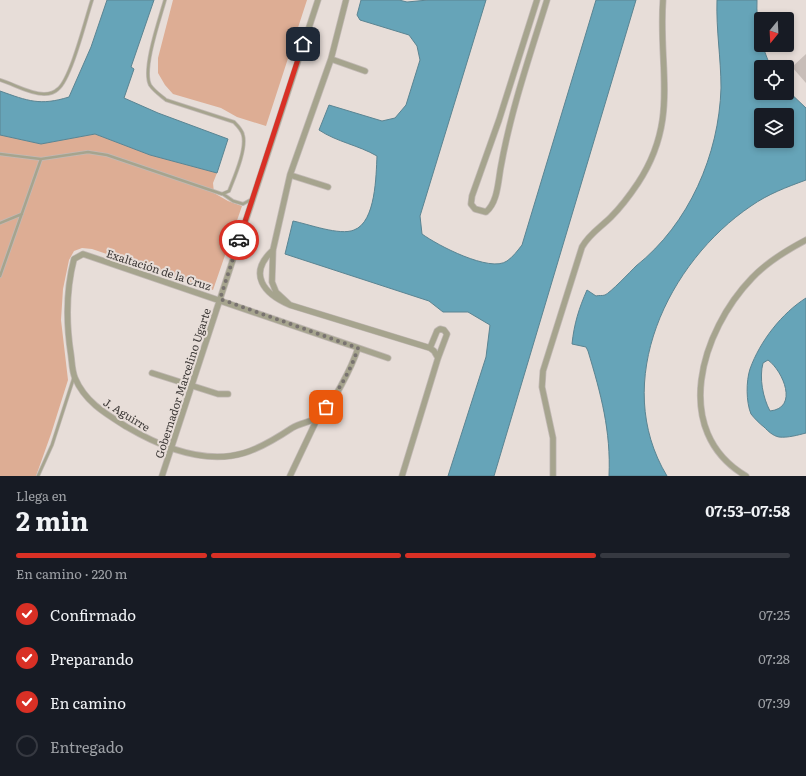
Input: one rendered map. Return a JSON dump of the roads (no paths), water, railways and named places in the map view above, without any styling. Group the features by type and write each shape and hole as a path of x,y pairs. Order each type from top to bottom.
{"street":[{"name":"Gobernador Marcelino Ugarte","path":"162,476 318,0"},
{"path":"290,305 276,292 272,282 273,250 290,175 331,59 346,0"},
{"path":"537,0 483,169 472,196 471,204 475,209 486,212 491,208 493,202 504,148 547,0"},
{"path":"554,476 553,438 542,387 543,371 582,247 589,236 611,217 629,195 647,168 657,142 662,123 665,99 662,0"},
{"path":"331,59 365,71"},
{"path":"514,74 524,77"},
{"path":"290,175 328,187"},
{"path":"746,476 720,454 707,432 703,421 700,399 704,364 717,328 742,289 767,265 806,240"},
{"path":"273,250 266,257 261,267 263,285 268,293 278,300 430,348 434,351 438,358"},
{"name":"Exaltación de la Cruz","path":"83,254 220,299 388,358"},
{"name":"J. Aguirre","path":"83,254 77,256 72,266 67,314 68,331 74,377 90,401 100,411 144,437 171,449 212,456 239,454 258,448 297,425 318,417"},
{"path":"402,476 438,358 447,334 444,330 440,329 437,331 430,348"},
{"path":"290,476 318,417 337,392 353,363 358,348"},
{"path":"152,373 191,384 218,394 228,394"}],"lane":[{"path":"0,80 31,92 44,94 58,89 63,84 71,64 92,0"},
{"path":"166,0 150,60 148,74 150,84 157,94 166,100 234,122 240,128 243,135 244,144 229,191 222,194"},
{"path":"0,154 41,159 88,152 107,154 222,194 233,201 243,204 254,198"},
{"path":"0,276 41,159"},
{"path":"0,223 22,214"},
{"path":"38,476 52,445 74,377"}],"water":[{"path":"107,0 154,0 131,67 134,69 124,98 158,113 228,139 217,173 150,155 95,134 41,144 0,135 0,91 26,100 42,102 69,97 91,47"},
{"path":"361,0 399,0 407,2 428,0 486,0 420,216 422,234 429,239 451,251 477,261 499,264 507,261 522,245 596,0 636,0 494,476 448,476 486,357 490,325 468,312 443,312 429,301 285,254 293,221 333,231 341,232 354,230 367,218 371,208 375,186 377,156 333,138 319,130 329,105 382,121 395,118 406,105 420,60 417,46 409,35 360,20 357,15"},
{"path":"717,0 757,0 757,12 754,12 754,52 764,52 768,60 754,60 754,100 794,100 794,97 806,108 806,180 778,191 757,202 721,230 695,259 673,291 656,327 647,364 644,402 651,440 667,476 609,476 607,428 593,367 586,347 572,344 579,310 587,290 596,296 605,295 655,249 686,209 698,186 707,163 719,113 721,77"},
{"path":"806,298 806,433 789,437 779,437 769,432 751,414 747,398 748,379 754,359 766,338 780,320 797,304","holes":["768,360 774,365 783,380 786,388 786,396 784,403 779,408 770,411 765,400 761,375 763,363"]}]}
